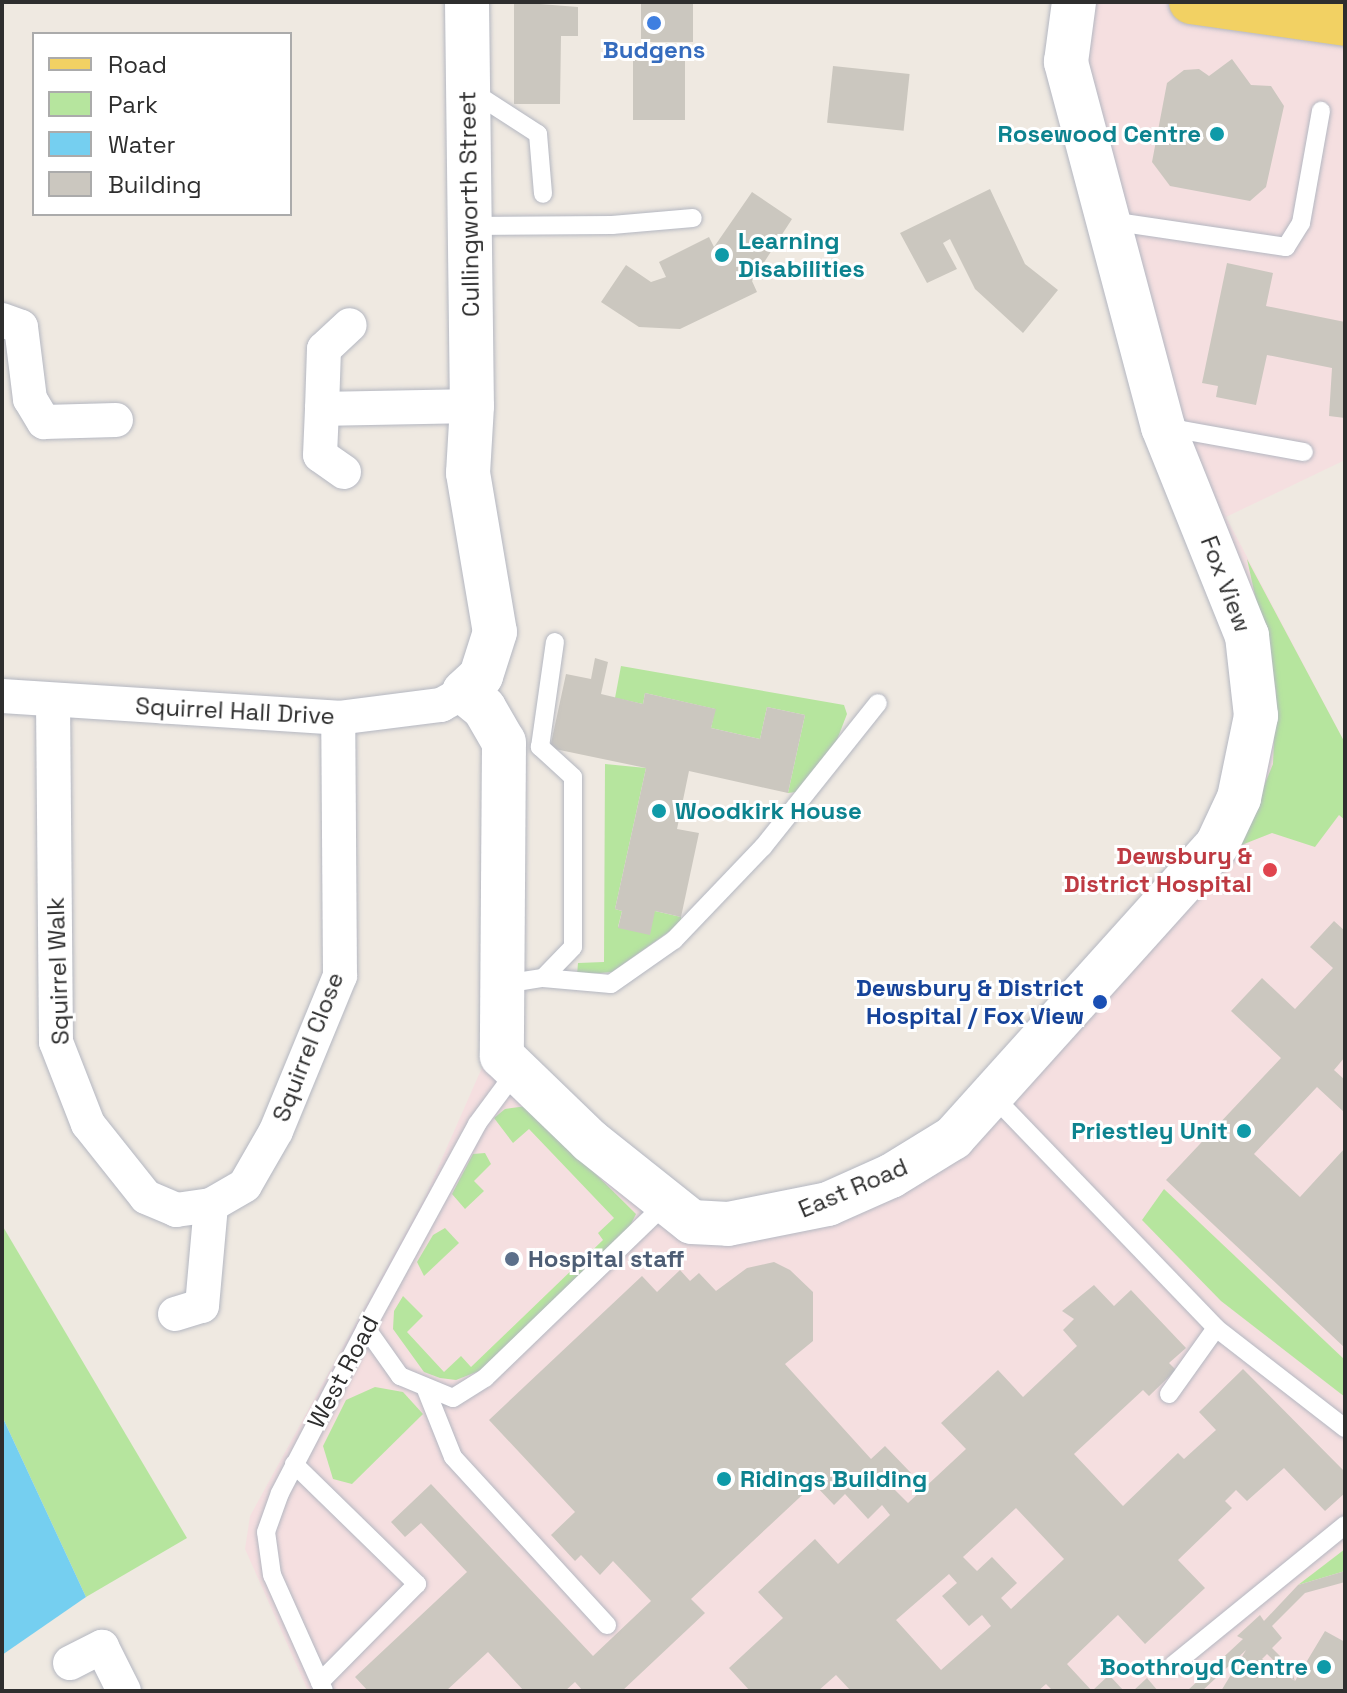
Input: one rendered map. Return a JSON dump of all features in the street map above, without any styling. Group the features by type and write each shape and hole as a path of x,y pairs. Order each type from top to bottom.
{"main road":[{"path":"1191,2 1345,24"}],"street":[{"name":"Cullingworth Street","path":"464,692 481,676 495,632 468,473 472,406 467,2"},
{"name":"Fox View","path":"993,1096 1217,845 1239,798 1256,716 1247,636 1163,427 1066,62 1074,2"},
{"path":"2,320 21,327 30,399 44,422 116,420"},
{"path":"344,472 320,455 324,349 350,325"},
{"path":"322,409 472,406"},
{"name":"Squirrel Hall Drive","path":"2,696 338,718 441,705 464,692"},
{"name":"East Road","path":"464,692 484,708 504,742 523,981 500,1043 502,1056 590,1141 666,1203 692,1222 728,1224 828,1204 891,1176 953,1138 993,1096"},
{"name":"Squirrel Walk","path":"53,700 56,1042 88,1124 146,1197 176,1210 211,1205"},
{"name":"Squirrel Close","path":"211,1205 245,1185 276,1131 340,976 338,718"},
{"path":"175,1314 202,1306 211,1205"},
{"path":"70,1663 102,1647 124,1691"}],"lane":[{"path":"468,88 538,134 543,194"},
{"path":"1107,221 1286,247 1301,223 1321,111"},
{"path":"468,226 612,225 693,218"},
{"path":"1163,427 1304,452"},
{"path":"523,981 573,947 573,777 540,747 555,642"},
{"path":"523,981 611,984 674,940 763,847 878,703"},
{"name":"West Road","path":"322,1687 272,1575 266,1532 294,1464 366,1328 477,1124 517,1070"},
{"path":"993,1096 1216,1328 1345,1428"},
{"path":"366,1328 400,1376 453,1398 485,1378 666,1203"},
{"path":"1169,1394 1216,1328"},
{"path":"425,1387 453,1457 607,1625"},
{"path":"294,1464 417,1584 322,1687"},
{"path":"1173,1665 1345,1525"}],"shaded area":[{"name":"Dewsbury & District Hospital","path":"1074,2 1191,2 1345,30 1345,460 1226,517 1345,743 1345,1691 308,1691 245,1549 250,1516 425,1197 488,1054 692,1222 891,1176 1173,894 1256,716 1173,454"}],"green space":[{"path":"1247,559 1345,743 1345,820 1339,815 1315,847 1272,833 1239,846 1273,764 1276,691"},
{"path":"621,666 844,705 847,714 835,745 796,792 788,793 805,715 767,707 760,739 711,728 715,709 645,693 643,704 615,698"},
{"path":"605,764 646,768 615,909 622,911 618,927 655,911 681,917 681,923 612,972 577,975 578,963 604,962"},
{"path":"527,1106 636,1214 628,1230 479,1371 456,1380 440,1378 424,1372 393,1329 394,1311 403,1296 423,1316 407,1332 444,1372 461,1356 471,1367 603,1240 598,1233 614,1218 529,1129 513,1143 494,1118 505,1109"},
{"path":"485,1153 491,1164 474,1181 484,1191 465,1209 452,1194 473,1154"},
{"path":"1164,1189 1345,1360 1345,1397 1221,1301 1142,1220"},
{"path":"2,1225 187,1538 86,1597 2,1416"},
{"path":"445,1228 459,1243 424,1276 417,1262 433,1235"},
{"path":"375,1387 403,1392 423,1414 352,1484 333,1479 323,1446 346,1400"},
{"path":"1345,1549 1345,1571 1298,1585"}],"water":[{"path":"2,1416 86,1597 2,1655"}],"building":[{"path":"514,2 578,7 578,36 561,36 560,104 514,104"},
{"path":"641,2 693,2 693,42 641,42"},
{"name":"Rosewood Centre","path":"1232,59 1251,85 1271,86 1284,106 1266,187 1250,201 1170,186 1152,162 1167,83 1184,70 1199,69 1209,76"},
{"path":"633,60 685,60 685,120 633,120"},
{"path":"833,66 910,74 904,131 827,123"},
{"path":"990,189 1025,264 1058,290 1023,333 975,289 950,239 943,243 957,269 927,283 900,233"},
{"name":"Learning Disabilities","path":"752,192 792,219 752,281 757,292 680,329 639,327 601,302 626,265 651,282 666,277 659,262 709,237 714,247"},
{"path":"1227,263 1273,273 1266,306 1345,322 1345,418 1329,416 1332,368 1267,355 1256,405 1216,397 1218,386 1202,383"},
{"name":"Woodkirk House","path":"595,658 608,662 601,694 643,704 645,693 716,709 711,728 760,739 767,707 805,715 788,793 689,771 677,829 699,833 681,917 655,911 650,935 618,928 622,911 615,909 646,768 550,748 566,674 591,679"},
{"name":"Priestley Unit","path":"1334,921 1345,931 1345,1057 1334,1070 1345,1080 1345,1113 1317,1087 1254,1154 1300,1197 1345,1148 1345,1348 1166,1180 1281,1058 1231,1011 1262,978 1295,1009 1333,968 1310,947"},
{"name":"Ridings Building","path":"774,1262 790,1270 813,1292 813,1341 785,1364 871,1459 885,1446 911,1473 894,1489 908,1503 966,1449 941,1423 998,1370 1023,1397 1077,1346 1063,1330 1074,1319 1062,1311 1094,1285 1114,1306 1131,1290 1186,1348 1169,1363 1176,1370 1149,1396 1143,1390 1074,1454 1123,1506 1178,1453 1184,1459 1216,1430 1199,1412 1243,1369 1345,1472 1345,1493 1325,1511 1284,1468 1247,1501 1236,1490 1225,1501 1232,1508 1178,1560 1205,1588 1145,1644 1118,1615 1067,1664 1092,1691 1053,1691 1046,1684 1038,1691 851,1691 836,1675 818,1691 750,1691 729,1668 783,1618 758,1592 815,1539 838,1564 890,1515 882,1505 868,1519 845,1494 834,1505 814,1484 691,1599 705,1613 622,1691 583,1691 575,1682 565,1691 524,1691 488,1652 446,1691 368,1691 355,1677 467,1572 421,1523 405,1537 391,1522 431,1484 593,1656 651,1601 613,1561 600,1575 581,1555 575,1561 551,1535 575,1512 489,1420 642,1276 657,1292 680,1270 690,1281 699,1273 716,1291 747,1268","holes":["1016,1508 1064,1559 1011,1609 1001,1598 1017,1583 992,1557 977,1571 963,1557","949,1574 957,1583 942,1596 969,1626 982,1615 991,1626 941,1670 896,1620"]},
{"path":"1345,1571 1345,1582 1305,1593 1272,1626 1282,1638 1272,1648 1290,1666 1295,1681 1325,1631 1345,1642 1345,1691 1221,1691 1246,1650 1202,1691 1187,1691 1243,1639 1237,1636 1260,1615 1264,1621 1298,1585","holes":["1267,1654 1295,1681 1262,1659"]},
{"path":"1109,1675 1124,1691 1092,1691"},
{"path":"1147,1678 1158,1691 1133,1691"}],"place":[{"name":"Budgens","path":"654,23"},
{"name":"Rosewood Centre","path":"1217,134"},
{"name":"Learning Disabilities","path":"722,255"},
{"name":"Woodkirk House","path":"659,811"},
{"name":"Dewsbury & District Hospital","path":"1270,870"},
{"name":"Dewsbury & District Hospital / Fox View","path":"1100,1002"},
{"name":"Priestley Unit","path":"1244,1131"},
{"name":"Hospital staff","path":"512,1259"},
{"name":"Ridings Building","path":"724,1479"},
{"name":"Boothroyd Centre","path":"1324,1667"}]}
